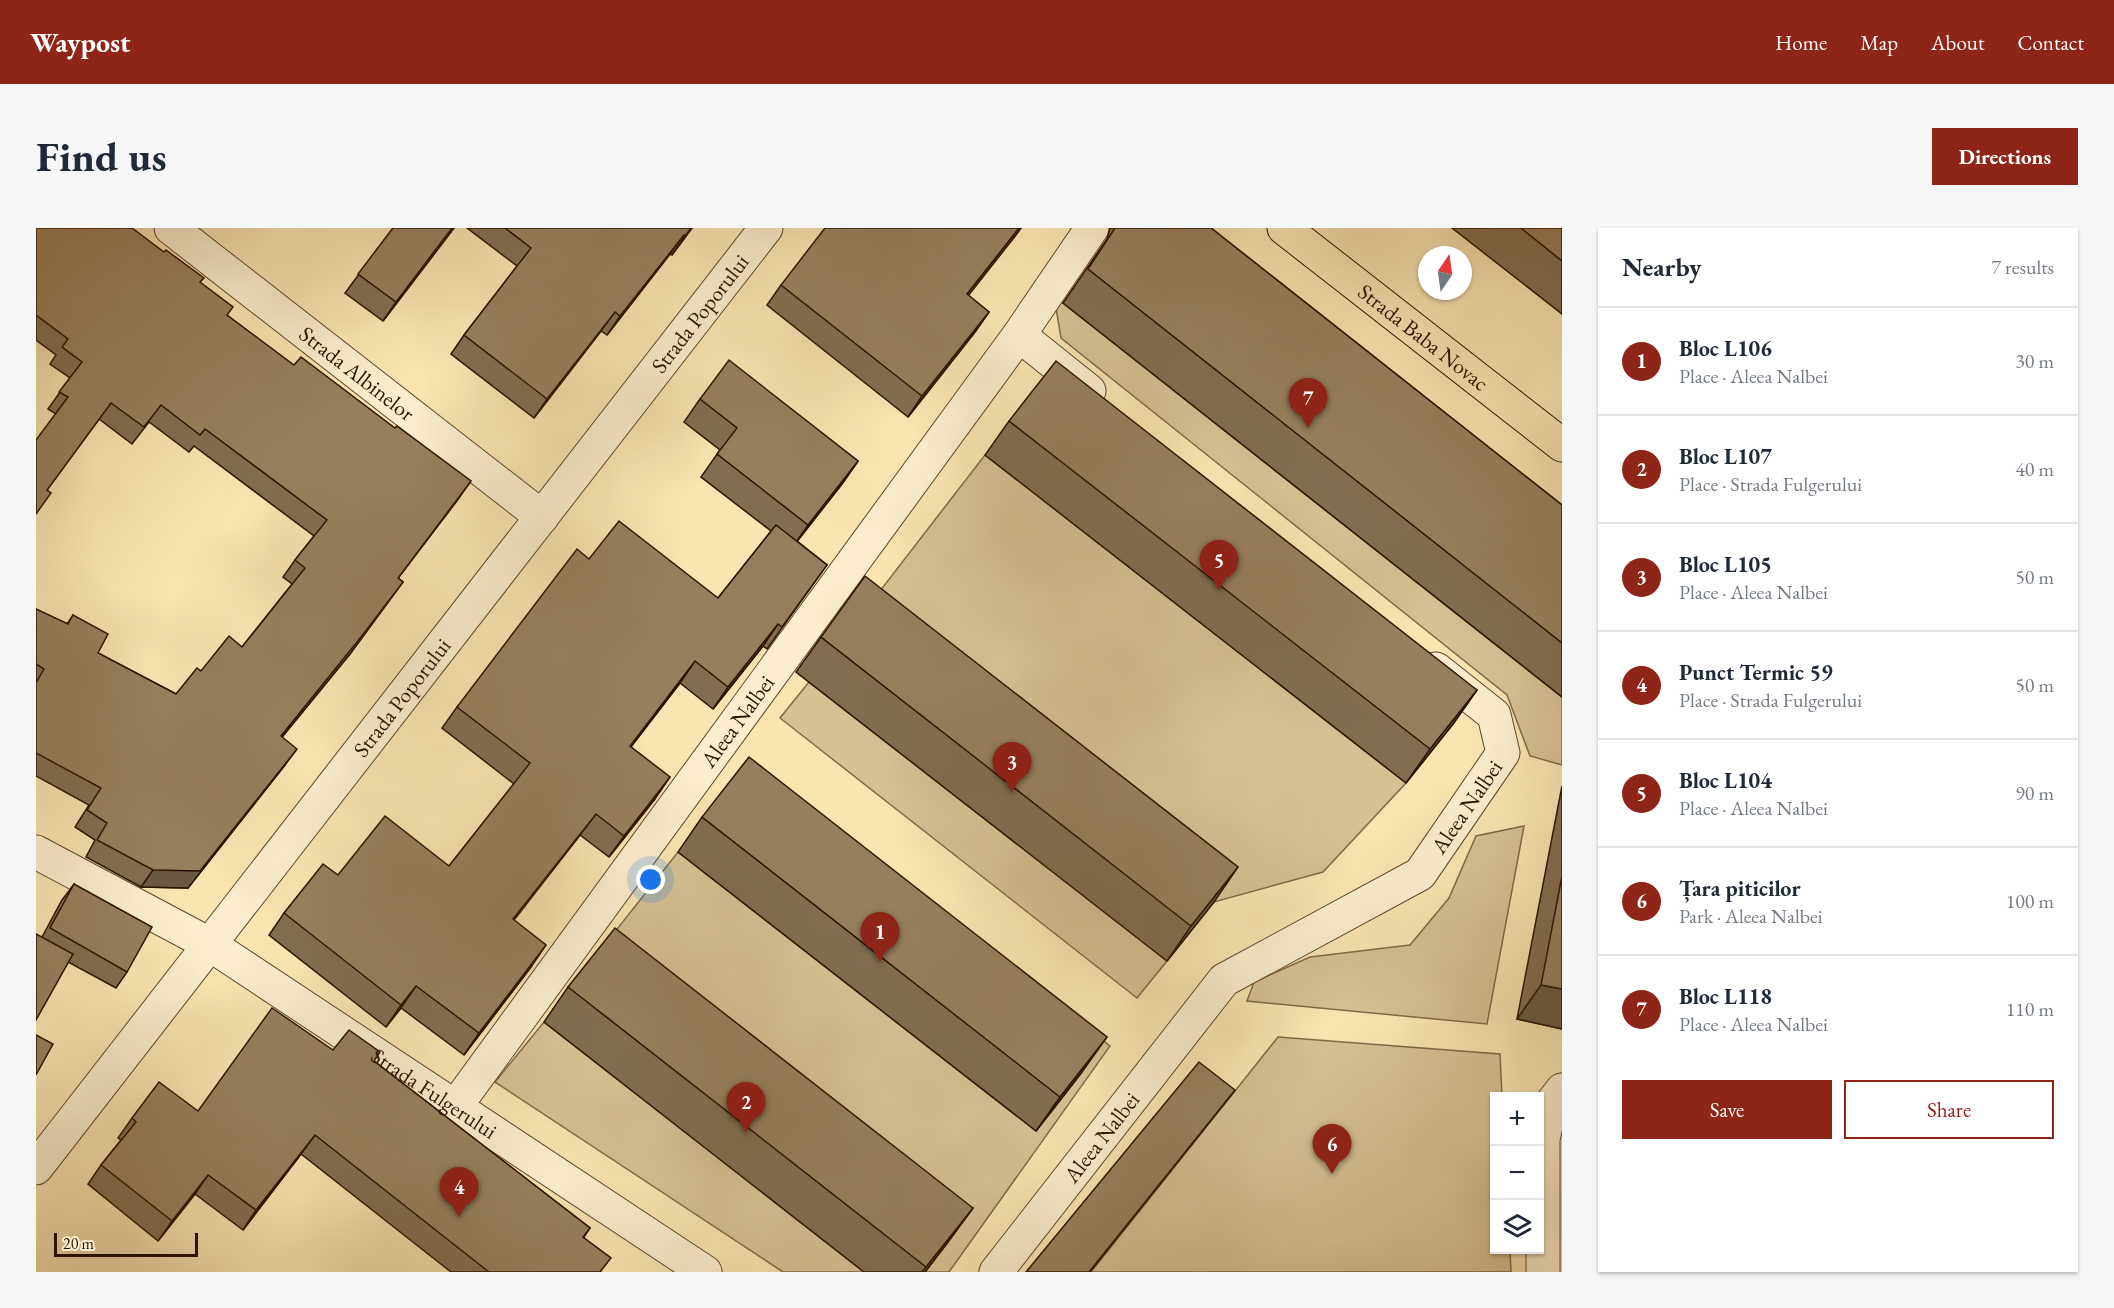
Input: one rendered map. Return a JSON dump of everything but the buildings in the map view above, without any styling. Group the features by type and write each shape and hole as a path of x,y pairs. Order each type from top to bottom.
{"main road":[{"name":"Strada Baba Novac","path":"1284,228 1562,445"}],"street":[{"name":"Strada Albinelor","path":"171,228 542,517"},
{"name":"Strada Poporului","path":"36,1168 766,228"},
{"name":"Aleea Nalbei","path":"455,1107 1019,335 1092,228"},
{"path":"1019,335 1112,409"},
{"name":"Aleea Nalbei","path":"996,1272 1224,980 1420,874 1503,753 1494,715 1410,648"},
{"name":"Strada Fulgerului","path":"36,852 209,944 705,1272"},
{"path":"1543,1272 1543,1139 1551,1104 1562,1090"}],"shaded area":[{"path":"1054,296 1562,697 1562,765 1530,756 1507,695 1061,338"},
{"path":"985,455 1406,783 1323,872 1214,902 856,622"},
{"path":"809,682 1167,961 1137,998 780,718"},
{"path":"747,764 1110,1046 949,1272 925,1272 948,1242 591,962 678,852 1036,1131 1082,1072"},
{"path":"1524,826 1487,1024 1247,1001 1254,982 1310,957 1410,945 1449,898 1476,836"},
{"path":"544,1022 864,1272 783,1272 495,1082"},
{"path":"1278,1037 1500,1054 1502,1092 1490,1092 1490,1254 1510,1254 1511,1272 1091,1272"}],"place":[{"name":"Bloc L118","path":"1308,428"},
{"name":"Bloc L104","path":"1219,590"},
{"name":"Bloc L105","path":"1012,792"},
{"name":"Bloc L106","path":"880,962"},
{"name":"Bloc L107","path":"746,1132"},
{"name":"Țara piticilor","path":"1332,1174"},
{"name":"Punct Termic 59","path":"459,1217"}]}
